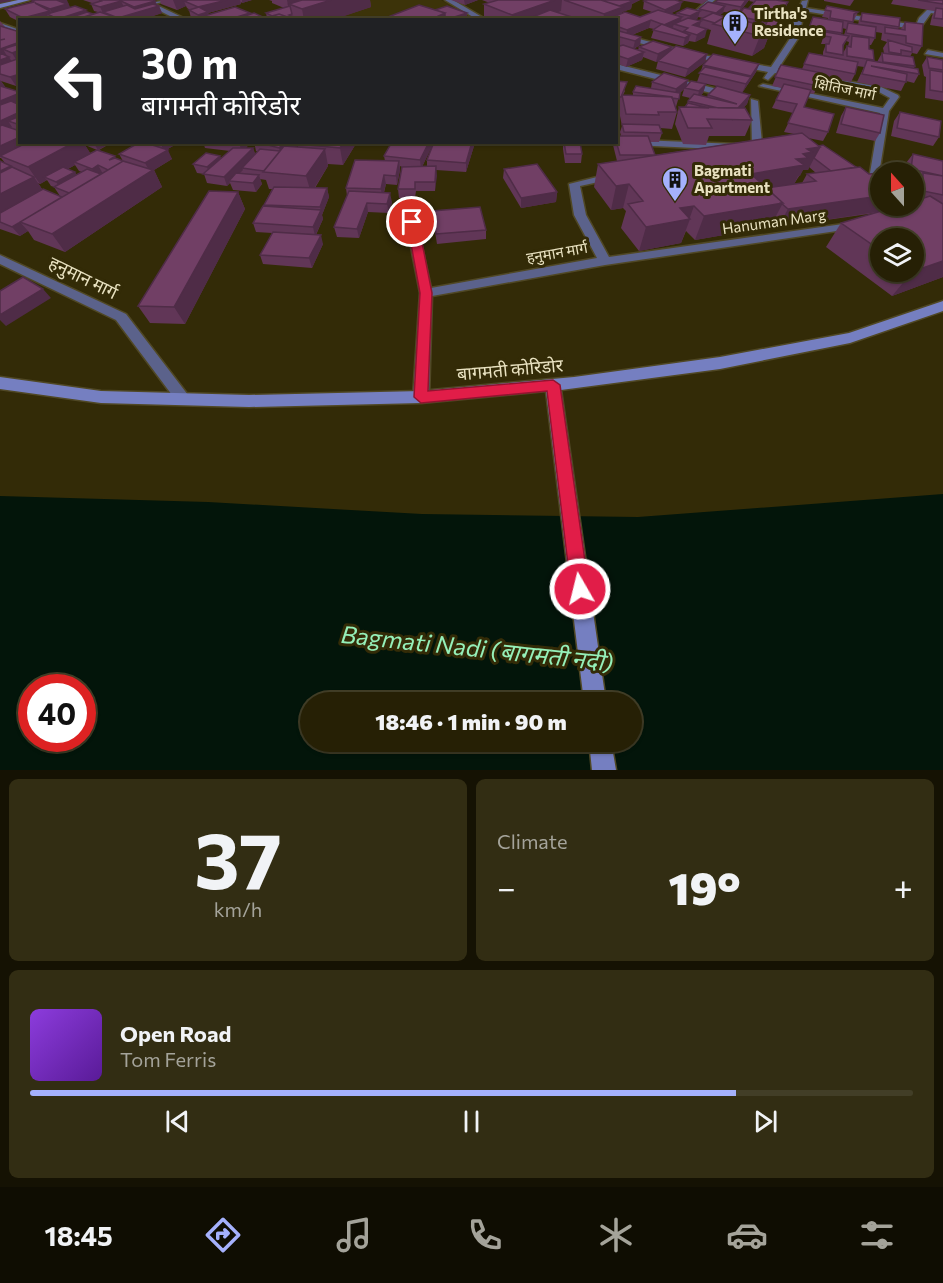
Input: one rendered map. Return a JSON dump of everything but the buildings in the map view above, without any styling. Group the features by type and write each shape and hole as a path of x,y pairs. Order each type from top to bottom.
{"main road":[{"path":"0,6 27,0"},
{"name":"बागमती कोरिडोर","path":"0,383 101,397 249,401 421,397 553,385 720,363 850,338 943,306"},
{"path":"553,385 594,692"},
{"path":"602,752 604,770"}],"street":[{"path":"141,0 181,18"},
{"path":"151,3 166,0"},
{"path":"448,0 480,18"},
{"path":"695,14 712,0"},
{"path":"757,147 754,101 795,38 804,4 919,28 922,18 929,11 943,13"},
{"path":"0,25 18,32"},
{"path":"618,36 772,72 881,90 895,97 885,111 876,162"},
{"path":"928,52 943,55"},
{"path":"618,67 754,101"},
{"name":"क्षितिज मार्ग","path":"763,86 885,111"},
{"path":"618,142 757,147"},
{"path":"700,159 782,144"},
{"name":"हनुमान मार्ग","path":"426,293 605,261 580,215 574,184 631,172"},
{"path":"407,201 426,293 421,397"},
{"name":"Hanuman Marg","path":"605,261 870,223"},
{"name":"हनुमान मार्ग","path":"0,259 121,317 183,399"}],"shaded area":[{"path":"337,0 441,0 475,18 277,18"}],"water":[{"name":"Bagmati Nadi (बागमती नदी)","path":"943,494 943,770 0,770 0,496 208,502 422,514 638,517"}],"place":[{"name":"Tirtha's Residence","path":"735,46"},
{"name":"Bagmati Apartment","path":"675,203"}],"route":[{"path":"412,222 418,242 426,293 421,397 553,385 580,589"}]}
